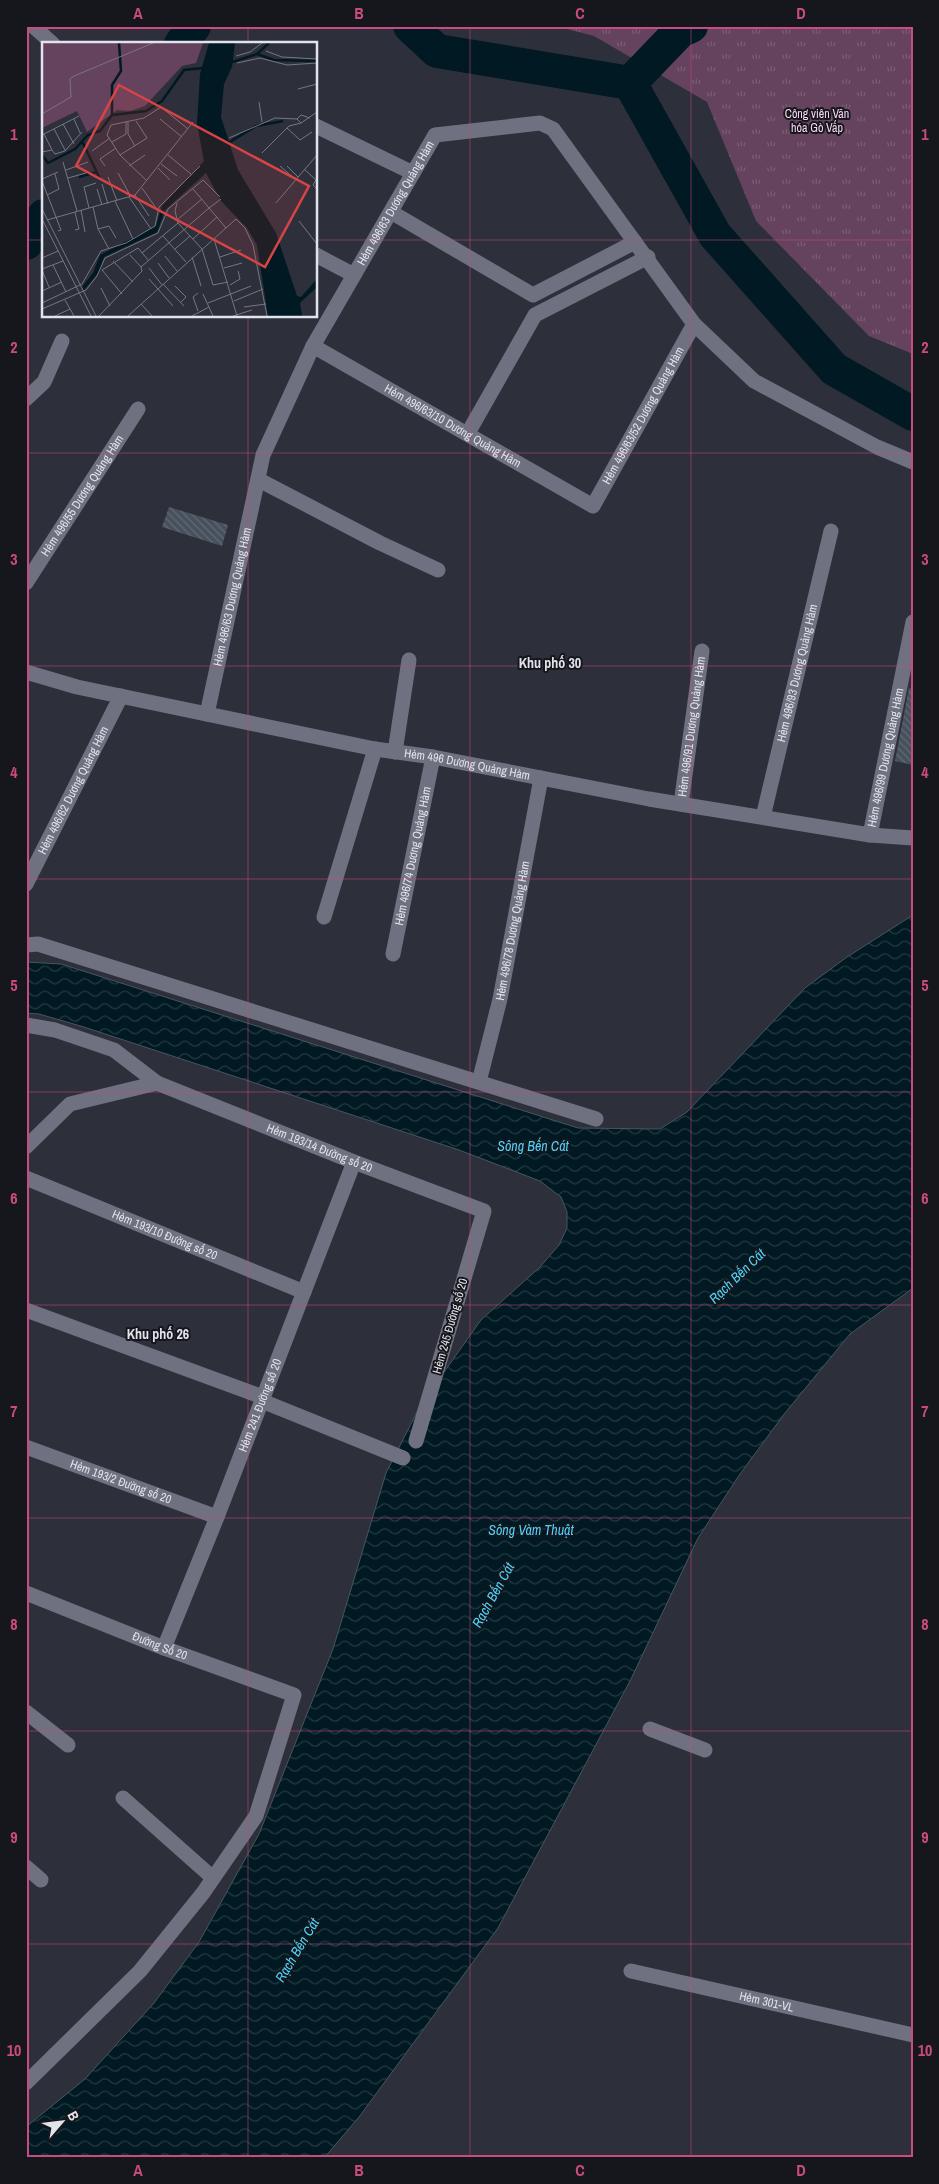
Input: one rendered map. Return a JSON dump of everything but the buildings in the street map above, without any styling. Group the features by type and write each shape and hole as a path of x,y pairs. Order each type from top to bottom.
{"street":[{"path":"33,26 51,42"},
{"name":"Hẻm 496/63 Dương Quảng Hàm","path":"207,714 263,455 313,346 435,135 540,123 553,129 648,257 694,324 754,381 877,447 913,462"},
{"path":"318,127 413,174"},
{"path":"391,212 533,295"},
{"path":"533,295 635,242"},
{"path":"318,256 354,275"},
{"path":"468,433 535,315 648,257"},
{"path":"533,295 535,315"},
{"name":"Hẻm 496/63/52 Dương Quảng Hàm","path":"593,506 694,324"},
{"path":"26,399 44,382 62,341"},
{"name":"Hẻm 496/63/10 Dương Quảng Hàm","path":"313,346 593,506"},
{"name":"Hẻm 496/55 Dương Quảng Hàm","path":"26,583 138,409"},
{"path":"259,480 380,543 438,570"},
{"name":"Hẻm 496/93 Dương Quảng Hàm","path":"763,817 831,531"},
{"name":"Hẻm 496/99 Dương Quảng Hàm","path":"870,835 913,622"},
{"name":"Hẻm 496/91 Dương Quảng Hàm","path":"681,804 702,651"},
{"path":"395,752 409,660"},
{"name":"Hẻm 496 Dương Quảng Hàm","path":"26,672 121,696 374,749 434,757 681,804 870,835 913,838"},
{"name":"Hẻm 496/62 Dương Quảng Hàm","path":"26,884 121,696"},
{"path":"324,917 374,749"},
{"name":"Hẻm 496/74 Dương Quảng Hàm","path":"393,954 434,757"},
{"name":"Hẻm 496/78 Dương Quảng Hàm","path":"479,1082 500,1000 541,778"},
{"path":"26,945 38,944 596,1118"},
{"name":"Hẻm 193/14 Đường số 20","path":"26,1024 55,1030 114,1050 157,1083 354,1162 484,1211"},
{"path":"26,1147 70,1104 157,1083"},
{"name":"Hẻm 241 Đường số 20","path":"164,1648 263,1399 354,1162"},
{"name":"Hẻm 193/10 Đường số 20","path":"26,1178 304,1292"},
{"name":"Hẻm 245 Đường số 20","path":"416,1440 484,1211"},
{"path":"26,1310 263,1399 403,1458"},
{"name":"Hẻm 193/2 Đường số 20","path":"26,1447 217,1516"},
{"name":"Đường Số 20","path":"26,1593 164,1648 294,1695 256,1816 213,1878"},
{"path":"26,1712 68,1745"},
{"path":"650,1729 705,1750"},
{"path":"26,2083 140,1971 213,1878 123,1798"},
{"path":"26,1867 41,1880"},
{"name":"Hẻm 301-VL","path":"631,1971 908,2034"}],"green space":[{"name":"Công viên Văn hóa Gò Vấp","path":"556,26 913,26 913,354 869,336 756,221 707,102 594,36"}],"water":[{"name":"Sông Vàm Thuật","path":"913,915 913,1288 850,1334 785,1413 740,1474 698,1538 631,1679 498,1928 359,2117 324,2158 26,2158 26,2127 85,2079 154,2003 199,1942 259,1834 333,1649 386,1473 420,1406 481,1320 540,1267 559,1245 567,1228 567,1212 561,1197 540,1181 459,1150 84,1027 39,1014 26,1013 26,962 61,964 578,1128 660,1129 687,1112 805,988 847,957"}],"waterway":[{"path":"182,42 194,26"},
{"path":"410,26 437,51 630,83"},
{"path":"691,26 680,31 630,83 715,235 834,369 913,414"},
{"path":"26,243 42,219"}],"district":[{"name":"Khu phố 30","path":"550,663"},
{"name":"Khu phố 26","path":"158,1334"}],"water label":[{"name":"Sông Bến Cát","path":"533,1146"},
{"name":"Rạch Bến Cát","path":"737,1276"},
{"name":"Rạch Bến Cát","path":"493,1595"},
{"name":"Rạch Bến Cát","path":"297,1950"}]}
